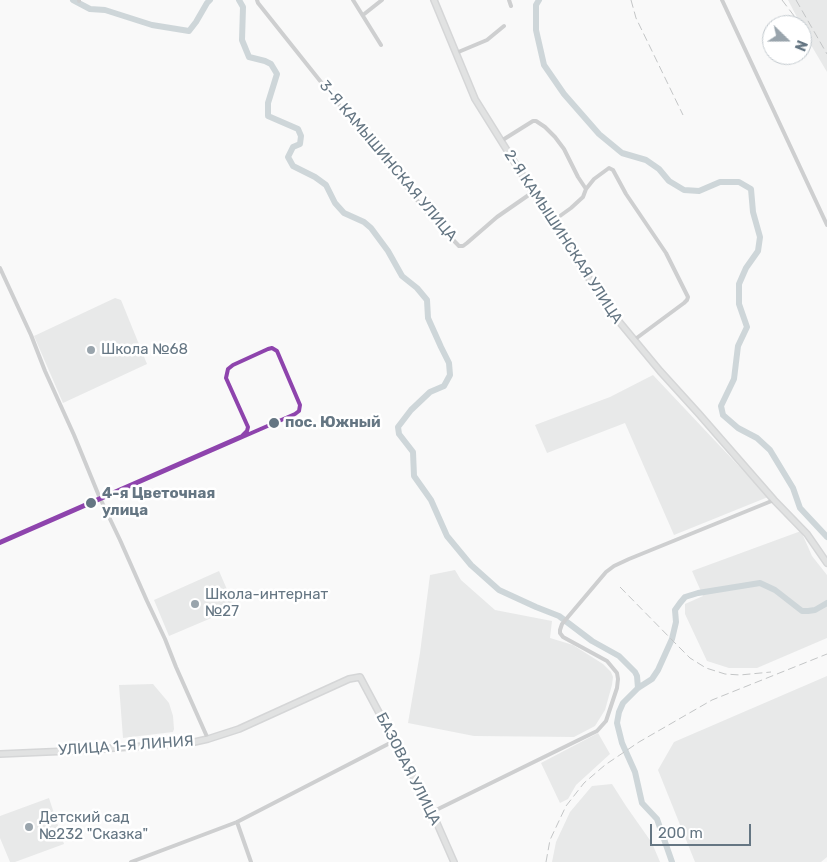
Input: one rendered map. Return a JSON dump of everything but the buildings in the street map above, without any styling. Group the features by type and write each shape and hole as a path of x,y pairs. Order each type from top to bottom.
{"main road":[{"name":"2-Я КАМЫШИНСКАЯ УЛИЦА","path":"434,0 475,99 607,307 774,500 807,534 827,563"},
{"name":"УЛИЦА 1-Я ЛИНИЯ","path":"0,754 190,743 240,729 349,680 360,677"},
{"name":"БАЗОВАЯ УЛИЦА","path":"360,677 432,812 454,862"}],"street":[{"name":"3-Я КАМЫШИНСКАЯ УЛИЦА","path":"257,0 372,146 431,217 459,246 463,246 497,217 533,192"},
{"path":"353,0 381,45"},
{"path":"363,15 382,0"},
{"path":"509,0 511,6"},
{"path":"722,0 827,225"},
{"path":"456,53 487,40 504,26"},
{"path":"501,141 536,121 555,137 564,149 586,189"},
{"path":"553,221 572,208 583,197 586,189 594,179 609,168 614,170 626,194 666,253 688,297 684,303 634,340"},
{"path":"0,268 74,435 98,496 120,540 208,739"},
{"path":"432,812 597,731 606,721 617,688 617,673 607,662 563,637 560,633 562,624 606,572 629,558 774,500"},
{"path":"131,862 236,822 394,741"},
{"path":"236,822 251,862"}],"shaded area":[{"path":"788,0 827,0 827,72 812,47 812,15 796,15"},
{"name":"Школа №68","path":"115,298 121,300 147,364 63,403 34,336"},
{"path":"653,375 768,497 674,535 625,423 547,453 535,425 610,397"},
{"path":"801,531 812,556 827,575 827,638 757,668 729,668 707,661 685,614 685,604 703,596 692,571"},
{"path":"455,570 461,580 495,610 552,621 550,638 573,645 603,664 611,672 613,677 612,685 605,710 595,726 574,737 474,736 408,723 420,653 430,575"},
{"name":"Школа-интернат №27","path":"219,571 235,608 169,636 154,600"},
{"path":"827,676 827,857 821,862 695,862 658,770 674,742"},
{"path":"153,684 169,703 173,716 173,732 123,738 119,685"},
{"path":"598,733 610,754 576,785 568,799 560,803 541,763"},
{"path":"612,784 652,843 660,862 552,862 556,842 570,812 592,786"},
{"name":"Детский сад №232 \"Сказка\"","path":"49,798 64,844 15,862 10,862 0,838 0,816"}],"waterway":[{"path":"73,0 90,9 105,10 152,25 189,31 210,0"},
{"path":"239,0 243,7 242,40 249,57 271,64 277,74 268,103 268,116 298,129 301,136 300,144 293,147 288,157 293,166 326,185 335,203 344,213 364,222 371,228 388,251 402,276 417,288 427,300 428,318 449,363 450,375 444,386 430,392 411,410 398,427 399,434 413,452 414,476 431,500 447,536 471,565 499,590 559,616 592,641 619,656 635,672 638,688"},
{"path":"539,0 536,5 536,30 544,65 564,94 599,134 622,153 646,160 659,169 669,181 684,190 699,191 720,182 739,182 751,189 753,212 760,237 758,251 746,268 739,284 739,304 747,327 738,346 734,379 721,406 723,415 738,428 757,438 770,450 793,488 800,508 827,537"},
{"path":"672,862 657,819 642,803 635,772 622,743 617,723 623,703 638,688 652,679 658,670 672,639 676,622 675,610 685,597 698,593 760,583 775,590 802,611 815,610 827,603"}],"railway":[{"path":"631,0 636,18 683,115"},
{"path":"782,0 793,15"},
{"path":"796,0 827,54"},
{"path":"620,587 690,658 706,668 725,674 740,675 771,672"},
{"path":"546,862 550,840 566,806 584,783 605,765 639,742 712,700 827,654"}],"transit line":[{"path":"0,542 242,436 248,427 226,378 228,369 268,349 272,348 277,351 300,405 299,411 295,414 0,543"}],"place":[{"name":"Школа №68","path":"91,350"},
{"name":"пос. Южный","path":"274,423"},
{"name":"4-я Цветочная улица","path":"91,503"},
{"name":"Школа-интернат №27","path":"195,604"},
{"name":"Детский сад №232 \"Сказка\"","path":"29,827"}]}
